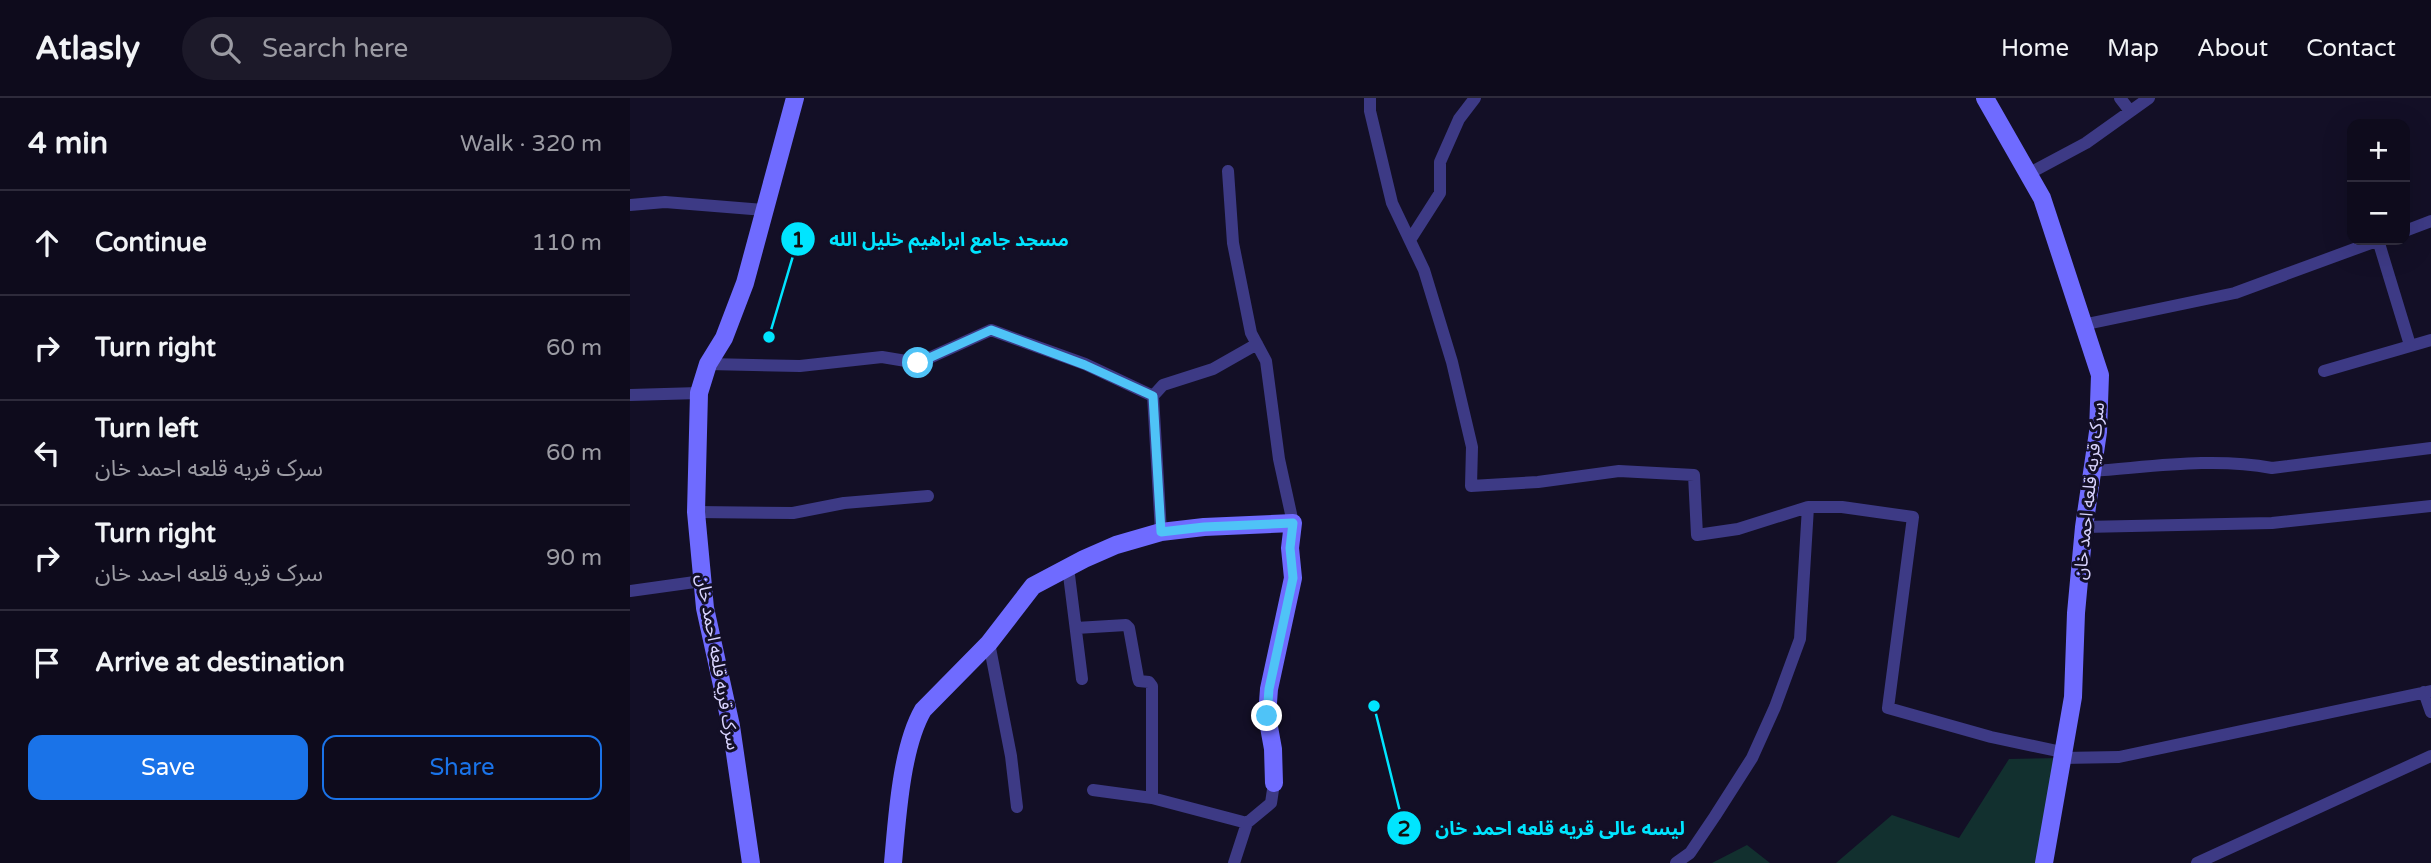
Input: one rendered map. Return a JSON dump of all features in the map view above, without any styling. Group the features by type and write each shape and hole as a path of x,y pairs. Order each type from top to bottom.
{"street":[{"name":"سرک قریه قلعه احمد خان","path":"751,863 732,726 705,608 696,512 698,393 708,364 723,338 745,283 795,98"},
{"path":"1370,98 1370,111 1392,203 1424,270 1452,362 1472,447 1471,486 1538,482 1619,471 1694,475 1697,535 1738,529 1808,507 1842,507 1913,517 1888,708 2062,755 2119,757 2427,691 2431,712"},
{"path":"1410,240 1440,193 1440,162 1459,119 1475,98"},
{"name":"سرک قریه قلعه احمد خان","path":"1985,98 2042,198 2100,375 2098,432 2084,527 2076,614 2073,697 2044,863"},
{"path":"2120,98 2130,111"},
{"path":"2028,174 2086,143 2149,98"},
{"path":"1228,171 1233,243 1251,333 1266,361 1279,459 1293,523 1290,548 1293,578 1269,689 1267,716 1273,749 1274,783 1271,803 1247,823 1234,863"},
{"path":"630,205 665,202 765,210"},
{"path":"2410,229 2431,221"},
{"path":"2082,325 2235,293 2365,245"},
{"path":"2380,245 2410,345"},
{"path":"708,364 800,366 882,357 918,363 991,330 1085,365 1153,396"},
{"path":"2324,371 2431,340"},
{"path":"1161,532 1153,396 1163,386 1213,369 1257,344"},
{"path":"630,394 698,393"},
{"path":"2092,471 2203,463 2272,468 2431,448"},
{"path":"696,512 793,513 844,503 928,496"},
{"path":"2084,527 2272,523 2431,506"},
{"path":"1676,863 1690,853 1752,758 1775,707 1800,639 1808,507"},
{"path":"893,863 896,822 907,757 917,720 923,710 989,643 1033,586 1116,545 1161,532 1293,523"},
{"path":"1068,567 1082,679"},
{"path":"630,591 702,581"},
{"path":"1076,628 1126,625 1129,628 1139,681 1149,682 1152,686 1152,798"},
{"path":"989,643 1011,757 1017,807"},
{"path":"2197,863 2431,756"},
{"path":"1093,790 1152,798 1247,823"}],"green space":[{"path":"2062,758 2044,863 1836,863 1892,815 1959,838 2009,759"},
{"path":"1747,845 1770,863 1712,863"}],"place":[{"name":"مسجد جامع ابراهیم خلیل الله","path":"769,337"},
{"name":"لیسه عالی قریه قلعه احمد خان","path":"1374,706"}],"route":[{"path":"918,363 991,330 1085,365 1153,396 1161,532 1293,523 1290,548 1293,578 1269,689 1267,716"}]}
